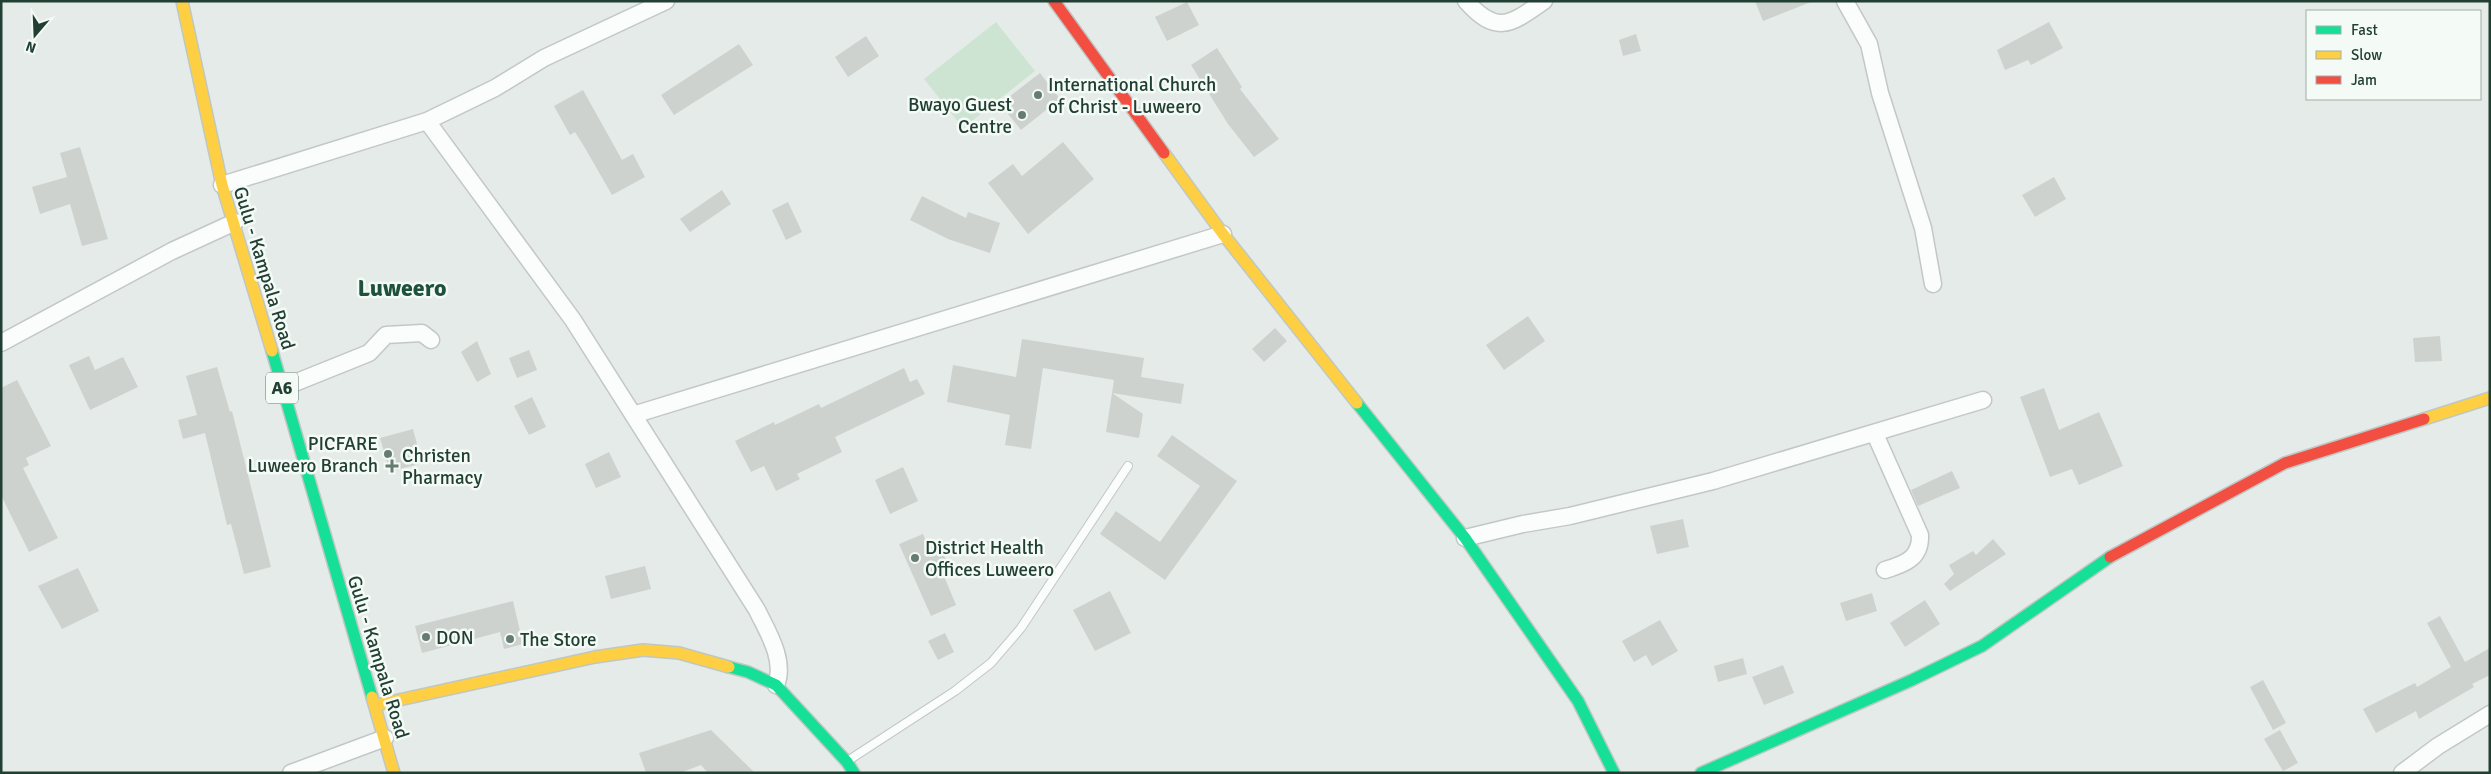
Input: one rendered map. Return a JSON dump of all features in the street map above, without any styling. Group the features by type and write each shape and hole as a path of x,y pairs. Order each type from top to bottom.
{"street":[{"name":"Gulu - Kampala Road","path":"182,1 222,185 235,222 376,705 394,773"},
{"path":"222,185 427,121 495,88 544,58 666,1"},
{"path":"1054,1 1224,234 1466,538 1578,701 1614,773"},
{"path":"1466,1 1486,20 1500,23 1514,22 1544,1"},
{"path":"1845,1 1869,44 1880,93 1922,228 1933,284"},
{"path":"427,121 573,320 757,610 777,656 778,679 776,684"},
{"path":"1,343 172,251 235,222"},
{"path":"632,415 1224,234"},
{"path":"282,388 369,353 386,335 422,333 431,340"},
{"path":"1701,773 1912,680 1982,646 2120,550 2285,464 2490,398"},
{"path":"1466,538 1523,524 1570,516 1714,481 1983,400"},
{"path":"1874,434 1920,535 1920,546 1916,554 1909,561 1885,570"},
{"path":"376,705 596,657 643,650 679,653 748,672 776,684 847,762 854,773"},
{"path":"2402,773 2438,746 2490,714"},
{"path":"291,773 385,738"}],"lane":[{"path":"847,762 955,691 992,663 1021,628 1128,466"}],"green space":[{"path":"996,22 1035,71 963,128 924,79"}],"building":[{"path":"1755,1 1811,1 1811,2 1763,21"},
{"path":"1187,2 1199,25 1167,41 1155,17"},
{"path":"2049,22 2063,48 2031,65 2028,60 2005,70 1997,50"},
{"path":"1636,34 1641,51 1623,56 1619,40"},
{"path":"866,36 879,56 848,77 835,57"},
{"path":"739,44 753,65 674,115 661,95"},
{"path":"1217,48 1242,87 1240,89 1279,139 1254,157 1228,124 1191,65"},
{"path":"1040,73 1060,99 1021,130 1000,104"},
{"path":"583,90 622,160 633,154 645,177 612,195 575,132 570,135 554,106"},
{"path":"1063,142 1094,179 1028,234 988,183 1013,164 1022,176"},
{"path":"80,147 108,239 82,246 70,204 40,214 32,187 67,177 60,153"},
{"path":"2054,177 2066,199 2035,217 2022,195"},
{"path":"722,190 731,204 690,232 680,219"},
{"path":"922,196 966,218 968,212 1000,223 990,253 948,239 910,220"},
{"path":"788,202 802,232 786,240 772,210"},
{"path":"1528,316 1545,341 1504,370 1486,345"},
{"path":"1275,328 1287,341 1264,362 1252,349"},
{"path":"2440,336 2442,361 2415,362 2413,338"},
{"path":"1022,339 1144,358 1141,377 1184,384 1181,404 1112,393 1114,380 1043,368 1031,449 1005,445 1010,415 947,402 953,365 1016,377"},
{"path":"477,341 491,374 477,382 461,352"},
{"path":"529,350 537,370 517,378 509,358"},
{"path":"89,356 95,370 123,357 138,387 90,410 69,365"},
{"path":"217,367 230,412 232,411 271,567 244,574 231,524 227,525 205,433 183,439 178,420 197,415 186,376"},
{"path":"904,368 910,382 917,379 925,394 835,437 842,452 797,474 800,479 776,491 764,466 751,472 735,441 774,422 775,425 819,404 821,408"},
{"path":"17,380 51,446 26,458 29,465 23,468 58,538 29,552 1,495 1,388"},
{"path":"2044,388 2059,430 2099,412 2123,466 2079,485 2072,469 2050,477 2020,397"},
{"path":"1112,393 1143,414 1139,438 1106,432"},
{"path":"532,397 546,427 529,435 514,406"},
{"path":"413,429 422,463 390,472 380,438"},
{"path":"1172,435 1237,481 1165,580 1100,534 1116,511 1160,542 1200,486 1157,456"},
{"path":"609,452 621,477 596,488 585,464"},
{"path":"903,467 918,501 890,514 875,480"},
{"path":"1952,471 1960,488 1918,506 1911,490"},
{"path":"1683,519 1689,547 1657,554 1650,526"},
{"path":"923,534 929,548 938,544 946,560 939,564 956,605 931,616 899,544"},
{"path":"1993,539 2006,554 1950,591 1944,584 1954,574 1949,565 1973,551 1976,555"},
{"path":"645,566 651,589 611,599 605,576"},
{"path":"78,568 99,611 62,629 38,586"},
{"path":"1110,591 1131,633 1095,651 1073,610"},
{"path":"1872,593 1877,611 1846,621 1840,603"},
{"path":"1925,600 1940,624 1905,647 1890,623"},
{"path":"513,601 523,644 504,649 500,632 422,653 415,626"},
{"path":"2440,616 2465,662 2490,648 2490,675 2472,684 2474,687 2419,719 2416,711 2376,733 2363,709 2415,683 2417,687 2451,667 2427,623"},
{"path":"1660,620 1678,651 1652,666 1646,655 1634,662 1622,641"},
{"path":"945,633 954,652 938,660 928,641"},
{"path":"1743,658 1747,674 1718,682 1714,666"},
{"path":"1783,665 1794,693 1764,705 1752,677"},
{"path":"2263,680 2286,723 2273,730 2250,687"},
{"path":"711,730 755,773 708,773 701,765 680,773 646,773 639,753"},
{"path":"2280,730 2298,763 2283,771 2264,739"}],"traffic: fast":[{"path":"272,351 372,697"},
{"path":"1357,403 1465,538 1578,701 1614,773"},
{"path":"1701,773 1912,680 1982,646 2110,557"},
{"path":"729,667 748,672 776,685 847,762 854,773"}],"traffic: slow":[{"path":"182,1 222,185 272,351"},
{"path":"1164,153 1223,234 1357,403"},
{"path":"2424,419 2490,398"},
{"path":"376,705 595,657 643,650 679,653 729,667"},
{"path":"372,697 394,773"}],"traffic: jam":[{"path":"1054,1 1164,153"},
{"path":"2110,557 2285,463 2424,419"}],"place":[{"name":"International Church of Christ - Luweero","path":"1038,95"},
{"name":"Bwayo Guest Centre","path":"1022,115"},
{"name":"PICFARE Luweero Branch","path":"388,454"},
{"name":"Christen Pharmacy","path":"392,466"},
{"name":"District Health Offices Luweero","path":"915,558"},
{"name":"DON","path":"426,637"},
{"name":"The Store","path":"510,639"}],"district":[{"name":"Luweero","path":"402,288"}]}
